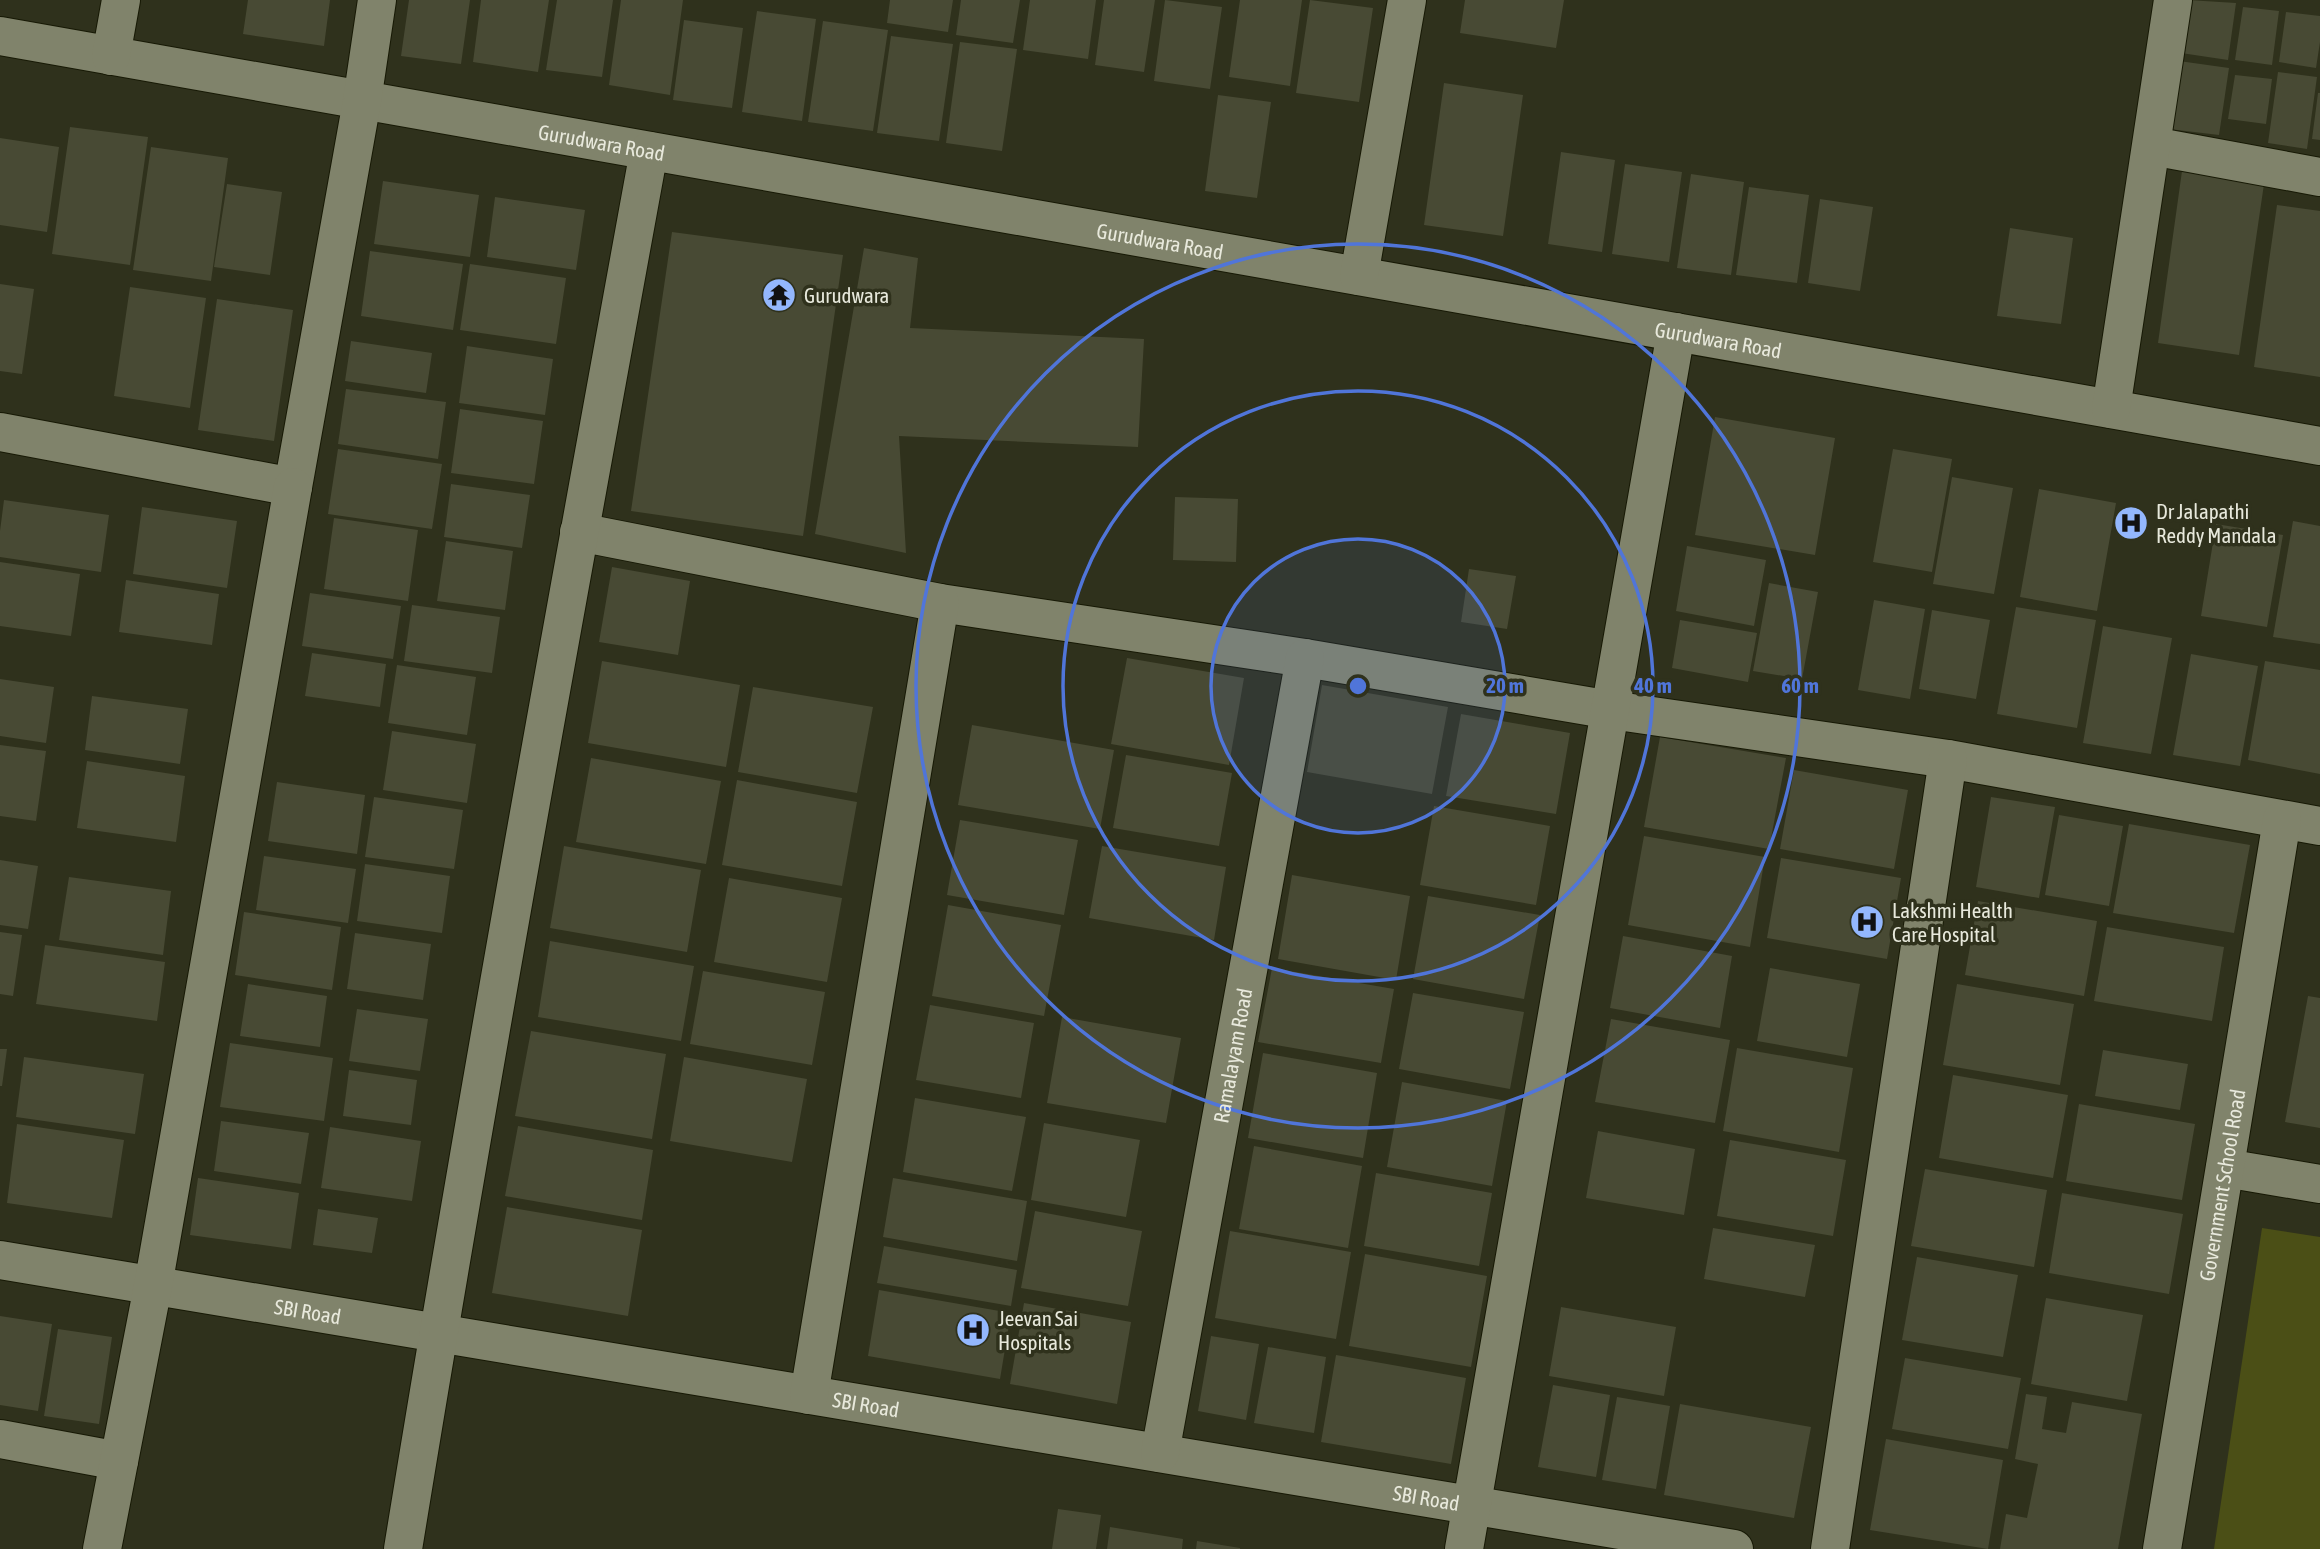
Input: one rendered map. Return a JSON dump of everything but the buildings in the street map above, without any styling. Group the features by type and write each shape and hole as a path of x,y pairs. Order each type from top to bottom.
{"street":[{"path":"111,56 121,0"},
{"path":"102,1549 153,1286 362,101 377,0"},
{"path":"1359,276 1407,0"},
{"path":"2111,409 2173,0"},
{"name":"Gurudwara Road","path":"0,36 2320,446"},
{"path":"2152,146 2320,177"},
{"path":"403,1549 438,1334 579,532 649,151"},
{"path":"1464,1549 1676,332"},
{"path":"0,432 293,487"},
{"path":"579,532 940,603 1305,657 1611,710 1948,759 2320,827"},
{"path":"809,1395 940,603"},
{"name":"Ramalayam Road","path":"1160,1453 1305,657"},
{"path":"1830,1549 1948,759"},
{"name":"Government School Road","path":"2162,1549 2282,820"},
{"path":"2225,1168 2320,1184"},
{"name":"SBI Road","path":"0,1260 1734,1549"},
{"path":"0,1439 119,1461"}],"green space":[{"path":"2262,1228 2320,1237 2320,1549 2214,1549"}],"place":[{"name":"Gurudwara","path":"779,295"},
{"name":"Dr Jalapathi Reddy Mandala","path":"2131,523"},
{"name":"Lakshmi Health Care Hospital","path":"1867,922"},
{"name":"Jeevan Sai Hospitals","path":"973,1330"}]}
